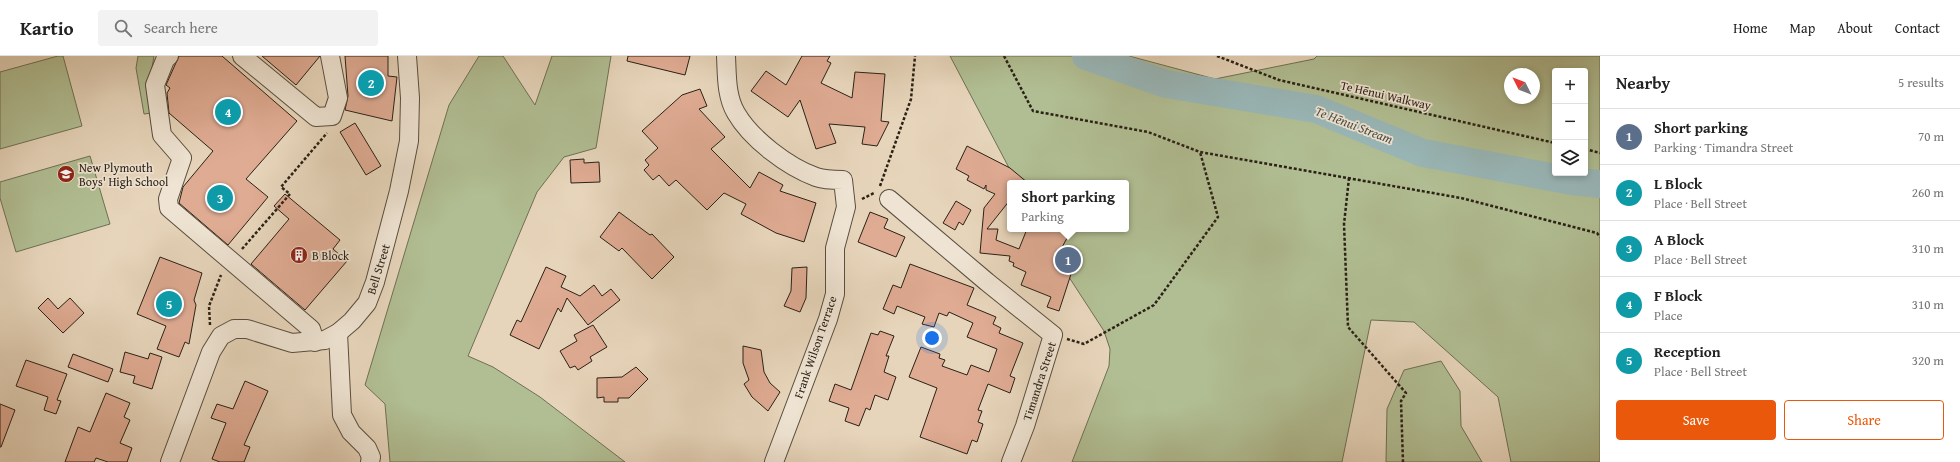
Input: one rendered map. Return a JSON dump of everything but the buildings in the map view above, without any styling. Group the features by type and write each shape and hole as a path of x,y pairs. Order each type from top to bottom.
{"street":[{"path":"169,56 165,60 155,85 162,135 182,158 168,199 169,208 311,329 315,342"},
{"path":"242,56 316,117 332,116 338,98 330,56"},
{"name":"Bell Street","path":"215,343 221,336 234,329 247,330 292,343 325,340 338,333 352,321 367,303 375,282 399,191 409,141 410,98 407,56"},
{"name":"Frank Wilson Terrace","path":"726,56 728,90 736,112 768,148 791,166 817,178 843,180 846,207 835,248 835,294 774,462"},
{"name":"Timandra Street","path":"889,199 987,282 1053,335 1011,462"},
{"path":"338,333 342,415 351,432 367,448 371,457 370,462"},
{"path":"170,462 215,343"}],"path":[{"path":"846,207 878,190 911,98 915,56"},
{"path":"1004,56 1033,111 1148,132 1200,152 1461,198 1597,234 1600,237"},
{"name":"Te Hēnui Walkway","path":"1217,56 1279,80 1552,142"},
{"path":"215,343 210,330 209,306 218,281 231,261 290,194 282,186 331,129"},
{"path":"1588,150 1600,153"},
{"path":"1053,335 1084,344 1154,305 1218,217 1200,152"},
{"path":"1349,178 1344,224 1348,327 1406,393 1401,401 1403,462"}],"green space":[{"path":"58,56 63,56 82,126 0,149 0,72"},
{"path":"138,56 154,56 149,85 152,113 144,114 136,68"},
{"path":"479,56 503,56 535,105 552,56 611,56 596,148 564,157 537,192 468,356 493,367 540,397 625,462 390,462 385,404 365,385 449,105"},
{"path":"950,56 1129,56 1215,79 1314,59 1317,56 1600,56 1600,462 1511,462 1498,397 1414,322 1371,320 1342,462 1072,462 1109,366 1110,349 1104,331 1052,251 1042,232 1129,232 1129,180 1015,180"},
{"path":"90,156 110,224 16,252 0,198 0,182"},
{"path":"1441,361 1460,391 1461,426 1482,462 1386,462 1387,409 1404,370"}],"waterway":[{"name":"Te Hēnui Stream","path":"1086,56 1166,84 1316,109 1423,153 1572,181 1600,184"}],"place":[{"name":"L Block","path":"371,83"},
{"name":"F Block","path":"228,112"},
{"name":"New Plymouth Boys' High School","path":"66,174"},
{"name":"A Block","path":"220,198"},
{"name":"B Block","path":"299,255"},
{"name":"Short parking","path":"1068,260"},
{"name":"Reception","path":"169,304"}]}
